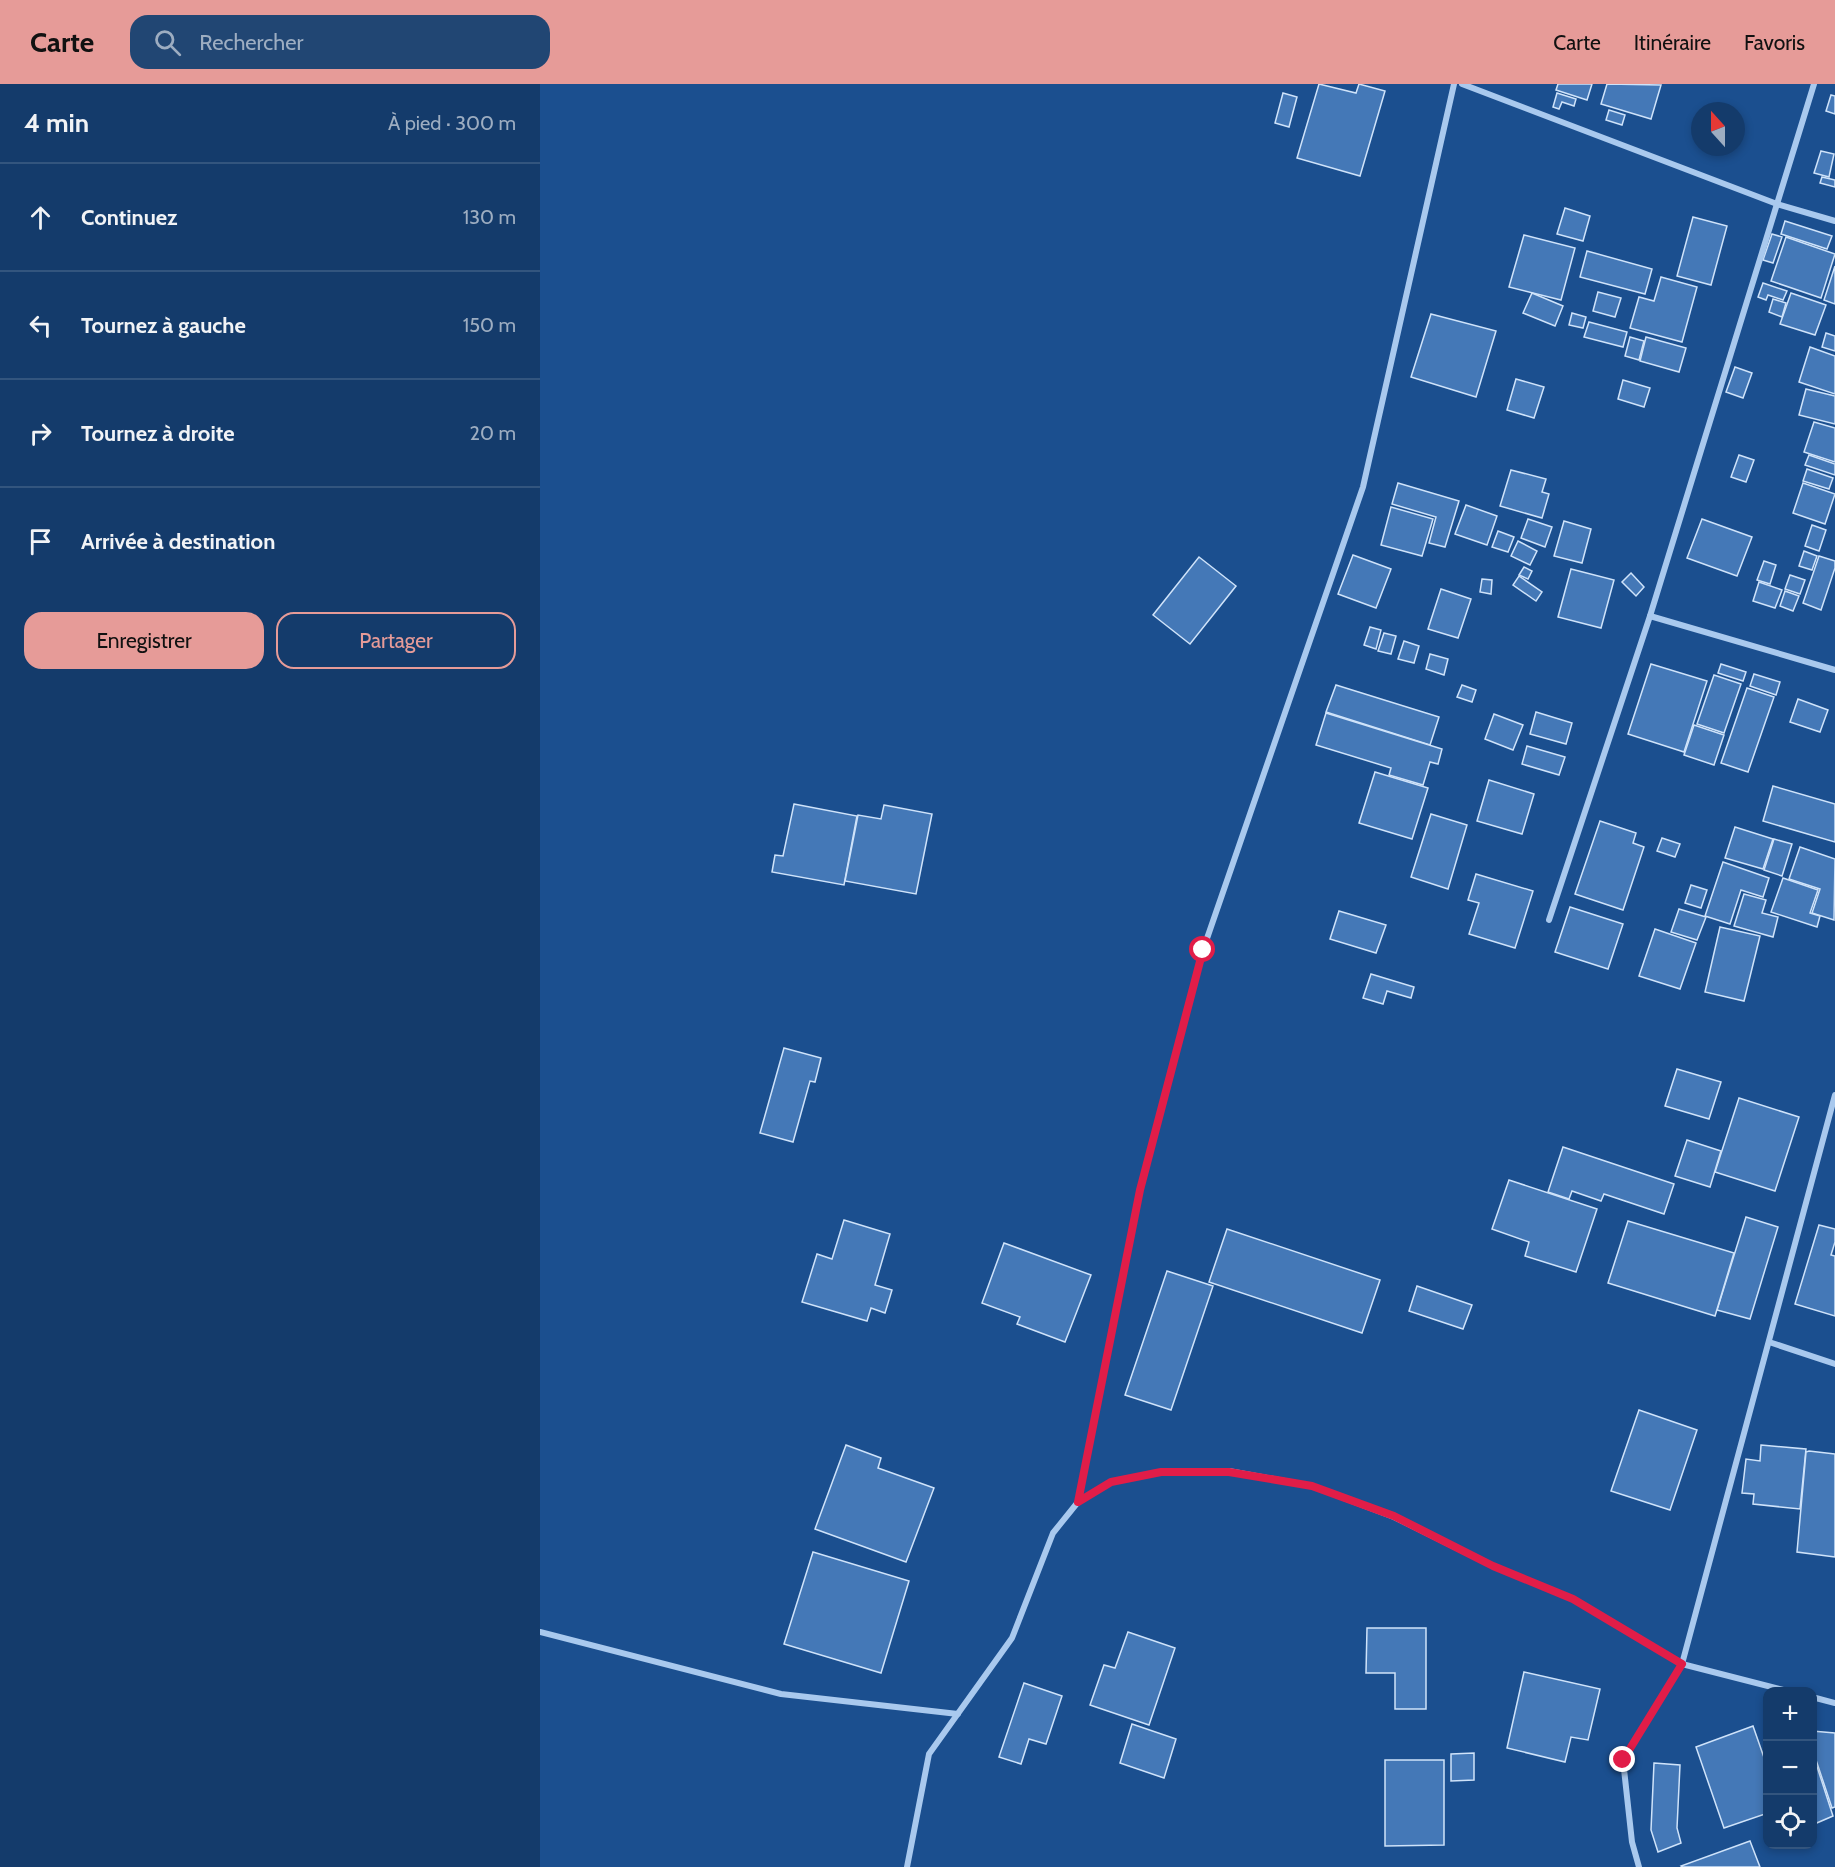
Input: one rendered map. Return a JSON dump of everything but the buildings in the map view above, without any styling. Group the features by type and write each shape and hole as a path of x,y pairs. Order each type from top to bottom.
{"street":[{"path":"1078,1502 1140,1190 1203,950 1363,487 1454,84"},
{"path":"1462,84 1777,204 1835,221"},
{"path":"1549,920 1650,616 1814,84"},
{"path":"1650,616 1835,670"},
{"path":"1640,1867 1632,1842 1623,1760 1682,1664 1835,1095"},
{"path":"1769,1342 1835,1364"},
{"path":"908,1867 929,1754 1012,1638 1053,1533 1078,1502 1111,1482 1161,1472 1229,1472 1312,1486 1394,1516 1493,1566 1573,1599 1682,1664 1772,1687"},
{"path":"540,1632 781,1694 958,1714"},
{"path":"1817,1698 1835,1703"}],"route":[{"path":"1203,950 1140,1190 1078,1502 1111,1482 1161,1472 1229,1472 1312,1486 1394,1516 1493,1566 1573,1599 1682,1664 1623,1760"}]}
